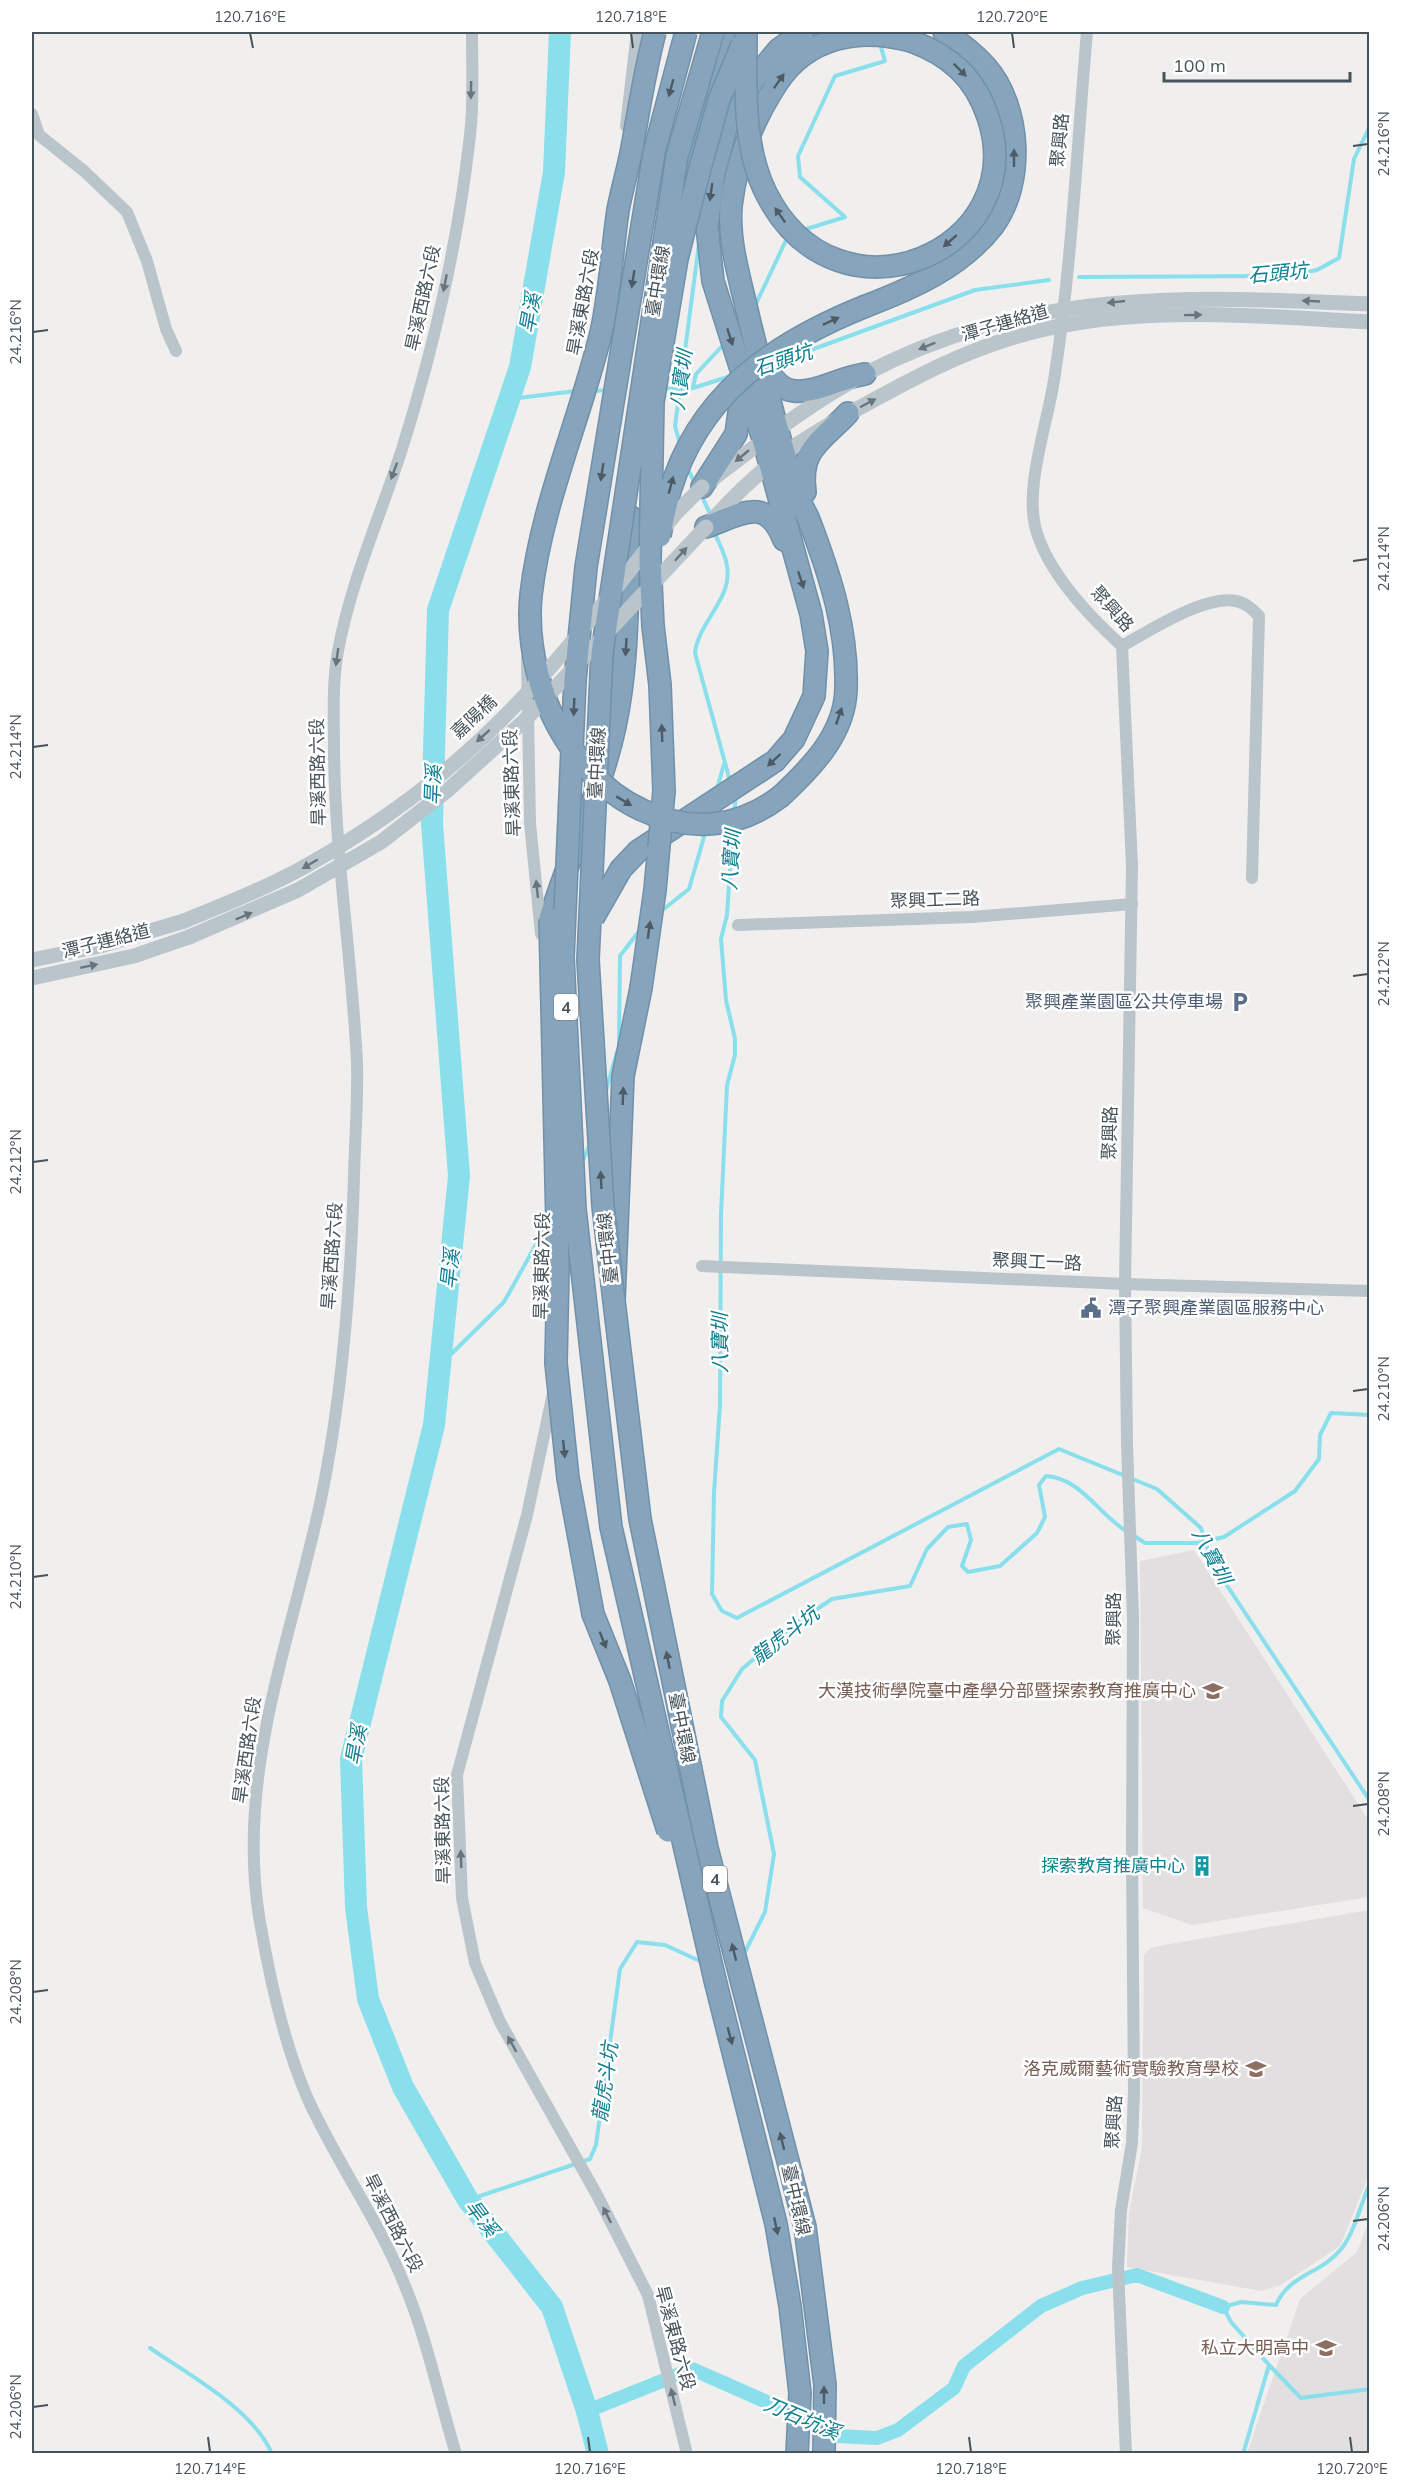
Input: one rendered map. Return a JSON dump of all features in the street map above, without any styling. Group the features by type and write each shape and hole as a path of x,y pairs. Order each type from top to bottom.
{"highway":[{"path":"655,32 618,209 601,331 546,520 531,596 540,683 564,737 587,771 627,803 668,820 707,824 744,819 782,796 816,764 830,740 846,693 842,619 808,519 777,457"},
{"name":"臺中環線","path":"686,32 654,153 586,567 575,680 563,957 575,1209 610,1527 715,1980 776,2224 790,2306 800,2393 797,2454"},
{"name":"臺中環線","path":"713,32 677,156 602,653 588,960 603,1206 640,1519 707,1848 805,2227 825,2385 824,2454"},
{"path":"715,1980 620,1681 593,1614 575,1530 556,1363 558,1268 550,919 568,862 598,792 615,725 626,654 629,538 644,390 677,198 725,32"},
{"path":"554,1097 594,913 621,869 638,850 762,771 780,755 800,728 814,696 817,651 811,614 792,553 777,457 770,434 753,335 732,241 731,207 740,160 747,141 751,131 755,122 782,75 804,53 825,42 855,34 885,34 935,50 950,60 969,79 979,94 993,130 996,160 991,182 974,217 953,240 933,254 906,265 868,268 842,263 821,253 800,239 784,222 765,192 753,150 751,141 750,132 748,123 747,32"},
{"path":"614,1301 623,1076 643,977 664,791 660,685 653,626 650,562 653,402 678,259 699,172 719,100 747,32"},
{"path":"770,434 742,378 713,281 707,227 714,173 728,121 753,80 779,49 803,32"},
{"path":"653,626 658,555 672,481 688,444 719,398 750,369 782,346 834,319 903,292 942,271 981,238 999,214 1014,169 1015,150 1006,104 987,68 944,32"},
{"path":"753,335 759,342 768,369 776,381 788,390 810,391 842,379 865,374"},
{"path":"702,487 736,434 740,419 742,378"},
{"path":"808,519 802,473 804,464 811,450 848,413"},
{"path":"706,527 746,511 758,512 776,523 792,553"}],"street":[{"name":"旱溪西路六段","path":"456,2454 407,2289 378,2226 328,2140 305,2093 272,1984 258,1910 254,1855 258,1774 266,1720 321,1500 331,1441 343,1354 352,1240 357,1070 334,805 336,657 362,558 400,454 434,340 470,139 472,32"},
{"name":"旱溪東路六段","path":"637,32 599,334 548,506 528,604 526,694 530,823 563,1168 561,1306 554,1388 527,1515 457,1774 462,1899 475,1963 500,2022 597,2195 648,2295 687,2454"},
{"name":"聚興路","path":"1087,32 1063,309 1054,381 1033,491 1033,516 1041,544 1087,614 1122,646 1132,904 1125,1284 1127,1444 1133,1618 1134,2091 1132,2143 1121,2210 1118,2268 1126,2454"},
{"path":"32,114 39,135 84,171 127,212 147,261 166,329 176,351"},
{"name":"潭子連絡道","path":"702,487 770,434 865,374 960,334 1015,318 1132,300 1187,298 1370,304"},
{"name":"潭子連絡道","path":"706,527 736,493 777,457 848,413 951,359 1006,339 1110,319 1175,316 1370,322"},
{"name":"嘉陽橋","path":"184,921 304,867 389,814 423,788 485,735 533,686 662,530 702,487"},
{"name":"嘉陽橋","path":"189,937 298,890 381,842 448,790 524,721 706,527"},
{"path":"1122,646 1170,620 1224,601 1244,604 1259,616 1252,878"},
{"name":"聚興工二路","path":"738,925 972,917 1132,904"},
{"name":"潭子連絡道","path":"32,960 100,946 184,921"},
{"name":"潭子連絡道","path":"32,978 134,956 189,937"},
{"name":"聚興工一路","path":"702,1266 1125,1284 1370,1291"}],"shaded area":[{"name":"大漢技術學院臺中產學分部暨探索教育推廣中心","path":"1194,1550 1369,1821 1369,1897 1192,1925 1143,1908 1140,1561"},
{"name":"洛克威爾藝術實驗教育學校","path":"1369,1910 1369,2175 1340,2246 1281,2285 1261,2291 1127,2267 1129,2213 1142,2148 1144,1955 1151,1948 1164,1945"},
{"name":"私立大明高中","path":"1369,2221 1369,2453 1247,2453 1300,2299 1357,2252"}],"waterway":[{"name":"旱溪","path":"560,32 554,172 520,367 438,610 432,824 459,1176 434,1425 351,1759 356,1907 368,1999 403,2087 468,2200 552,2307 587,2411 598,2454"},
{"path":"803,230 845,217 800,177 798,156 835,76 885,61 880,44"},
{"name":"石頭坑","path":"1079,277 1289,276 1317,270 1339,258 1354,159 1370,126"},
{"path":"754,308 788,236"},
{"name":"八寶圳","path":"680,444 675,426 699,244"},
{"name":"石頭坑","path":"778,362 975,290 1049,280"},
{"path":"693,387 696,374 725,343"},
{"name":"石頭坑","path":"662,389 693,388 731,376"},
{"name":"石頭坑","path":"593,391 609,390"},
{"name":"石頭坑","path":"510,399 576,391"},
{"name":"八寶圳","path":"687,468 695,483"},
{"name":"八寶圳","path":"701,495 711,515"},
{"name":"八寶圳","path":"714,531 725,557 727,578 725,589 702,631 695,653 730,781"},
{"path":"717,789 724,764"},
{"name":"八寶圳","path":"734,813 736,797"},
{"name":"八寶圳","path":"733,827 727,915 721,939 726,1000 735,1039 735,1055 727,1085 721,1214 720,1405 714,1493 712,1594 722,1611 737,1618 1059,1449 1157,1489 1201,1528 1212,1563 1370,1801"},
{"path":"660,912 689,889 706,830"},
{"path":"619,1045 620,956 643,926"},
{"path":"605,1094 617,1052"},
{"path":"581,1165 590,1144"},
{"path":"440,1365 504,1302 549,1221"},
{"name":"龍虎斗坑","path":"1133,1535 1145,1543 1197,1543 1224,1537 1295,1491 1319,1459 1320,1435 1331,1413 1370,1415"},
{"name":"龍虎斗坑","path":"742,1958 765,1912 774,1854 755,1760 721,1717 722,1701 742,1669 799,1621 832,1599 910,1586 927,1549 948,1527 967,1524 971,1540 962,1566 968,1572 1000,1566 1037,1533 1045,1517 1039,1485 1046,1476 1069,1483 1126,1531"},
{"name":"龍虎斗坑","path":"468,2200 590,2159 596,2145 620,1969 637,1942 665,1945 702,1962"},
{"name":"八寶圳","path":"1243,2454 1269,2365 1231,2322 1223,2307 1241,2302 1276,2305 1282,2295 1297,2280 1334,2257 1351,2233 1370,2183"},
{"name":"刀石坑溪","path":"587,2411 692,2369 785,2410 836,2436 877,2438 898,2430 954,2388 964,2366 1041,2306 1082,2288 1137,2275 1223,2307"},
{"path":"150,2348 235,2408 263,2438 272,2454"},
{"name":"刀石坑溪","path":"1269,2365 1301,2398 1370,2389"}],"place":[{"name":"聚興產業園區公共停車場","path":"1240,1002"},
{"name":"潭子聚興產業園區服務中心","path":"1091,1308"},
{"name":"大漢技術學院臺中產學分部暨探索教育推廣中心","path":"1213,1691"},
{"name":"探索教育推廣中心","path":"1202,1866"},
{"name":"洛克威爾藝術實驗教育學校","path":"1256,2069"},
{"name":"私立大明高中","path":"1326,2348"}]}
